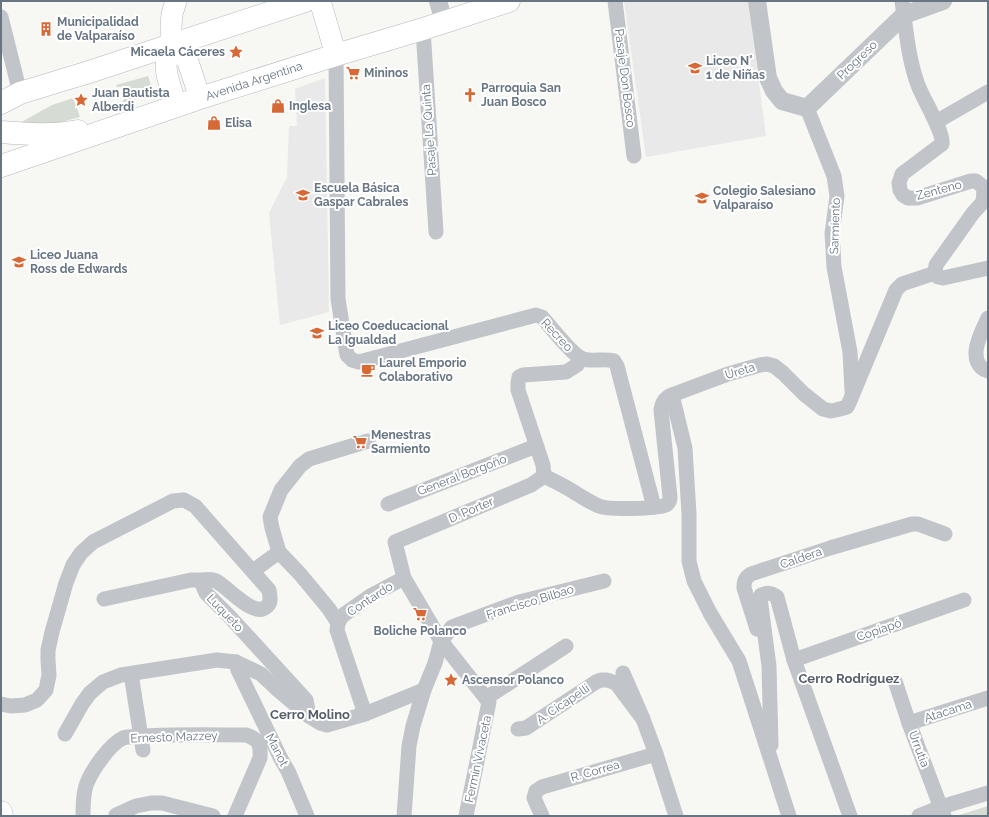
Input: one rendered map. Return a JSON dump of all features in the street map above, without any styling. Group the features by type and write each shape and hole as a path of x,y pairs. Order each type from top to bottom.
{"main road":[{"path":"176,1 172,14 171,44 166,59 167,74 176,106"},
{"path":"1,103 11,93 89,72 305,1"},
{"path":"320,1 336,55"},
{"name":"Avenida Argentina","path":"1,166 200,98 423,29 450,14 509,1"},
{"path":"171,44 181,52 188,62 200,98"},
{"path":"11,93 16,98 7,108 1,119 5,128 27,134"},
{"path":"1,132 27,134 68,133 134,121"},
{"path":"1,138 27,134"},
{"path":"1,812 2,816"}],"street":[{"path":"438,1 450,14"},
{"name":"Pasaje Don Bosco","path":"615,1 634,156"},
{"path":"757,1 768,78 774,91 782,101 807,108"},
{"name":"Progreso","path":"807,108 903,8 943,1"},
{"name":"Zenteno","path":"903,8 912,66 918,86 936,122 942,144 902,174 899,183 900,190 903,195 908,198 917,198 971,181 976,181 984,190 983,202 973,213 936,265 935,273"},
{"path":"1,17 11,93"},
{"name":"Pasaje La Quinta","path":"423,29 436,232"},
{"name":"Recreo","path":"336,55 338,299 347,355 352,360 359,362 536,315 542,317 574,354 581,359 608,359 614,361 617,366 654,507"},
{"path":"936,122 988,92"},
{"name":"Sarmiento","path":"807,108 834,176 836,185 837,196 832,234 834,267 850,352 852,396"},
{"path":"935,273 938,277 943,278 988,268"},
{"name":"Ureta","path":"672,395 728,374 767,364 774,366 783,372 804,394 823,410 831,411 846,407 896,290 902,284 935,273"},
{"path":"988,318 976,349 977,360 982,368 988,371"},
{"path":"581,359 577,365 566,372 523,375 519,377 518,390 543,465 544,476 599,507 617,509 665,505 669,502 670,497 662,403 666,398 672,395 685,448 689,514 689,561 694,581 710,613 740,661 789,816"},
{"path":"687,421 688,495"},
{"path":"365,714 336,630 338,623 329,608 279,552 270,517 281,490 300,466 309,459 368,441"},
{"name":"General Borgoño","path":"388,504 536,446"},
{"name":"D. Porter","path":"404,578 395,542 531,485 544,476"},
{"path":"565,487 574,501"},
{"path":"1,704 11,706 25,705 37,700 46,690 48,675 48,650 66,583 73,565 80,553 93,542 173,501 184,500 194,506 252,570 279,552"},
{"name":"Caldera","path":"769,666 744,588 746,578 751,574 830,548 912,524 918,524 944,534"},
{"name":"Luqueto","path":"252,570 269,590 270,602 266,608 259,610 250,607 217,582 210,579 204,580 203,586 206,593 306,700 309,716"},
{"path":"404,578 441,641 488,700"},
{"name":"Contardo","path":"338,623 342,616 372,595 404,578"},
{"path":"104,599 191,580 204,580"},
{"name":"Francisco Bilbao","path":"441,641 452,627 519,602 604,581"},
{"path":"772,764 769,666 760,598 761,595 768,593 777,597 794,660 850,816"},
{"name":"Copiapó","path":"794,660 964,600"},
{"path":"404,816 409,746 413,726 441,641"},
{"name":"Fermín Vivaceta","path":"466,816 488,700 566,646"},
{"path":"65,734 90,693 103,682 122,675 217,660 236,662 261,674 309,716 326,725 365,714 424,690"},
{"name":"Manot","path":"236,662 238,670 288,771 307,816"},
{"path":"623,673 656,754 676,816"},
{"path":"131,674 142,743"},
{"name":"A. Cicapelli","path":"518,729 526,728 601,680 616,683 643,719"},
{"name":"Urrutia","path":"895,681 942,812"},
{"name":"Atacama","path":"909,723 988,698"},
{"name":"Ernesto Mazzey","path":"83,815 86,783 103,756 122,738 128,737 142,743 155,735 246,735 254,737 261,749 281,759"},
{"path":"235,816 260,758 261,749"},
{"name":"R. Correa","path":"542,816 534,798 536,792 542,787 656,754"},
{"path":"919,816 942,812 988,793"},
{"path":"116,815 136,806 154,810 162,803 213,816"}],"shaded area":[{"name":"Liceo N° 1 de Niñas","path":"624,1 748,1 766,136 646,157"},
{"path":"148,76 154,94 123,103 122,102 126,97 125,89 117,87 116,85"},
{"name":"Escuela Básica Gaspar Cabrales","path":"325,78 329,312 280,325 269,213 287,177 289,126 297,126 295,89"},
{"path":"73,98 80,117 58,123 16,125 52,105"},
{"path":"988,806 988,816 956,816"}],"place":[{"name":"Municipalidad de Valparaíso","path":"46,29"},
{"name":"Micaela Cáceres","path":"236,52"},
{"name":"Liceo N° 1 de Niñas","path":"695,68"},
{"name":"Mininos","path":"353,73"},
{"name":"Parroquia San Juan Bosco","path":"470,95"},
{"name":"Juan Bautista Alberdi","path":"81,100"},
{"name":"Inglesa","path":"278,106"},
{"name":"Elisa","path":"214,123"},
{"name":"Escuela Básica Gaspar Cabrales","path":"303,195"},
{"name":"Colegio Salesiano Valparaíso","path":"702,198"},
{"name":"Liceo Juana Ross de Edwards","path":"19,262"},
{"name":"Liceo Coeducacional La Igualdad","path":"317,333"},
{"name":"Laurel Emporio Colaborativo","path":"368,370"},
{"name":"Menestras Sarmiento","path":"360,442"},
{"name":"Boliche Polanco","path":"420,614"},
{"name":"Ascensor Polanco","path":"451,680"}],"district":[{"name":"Cerro Rodríguez","path":"849,678"},
{"name":"Cerro Molino","path":"310,714"}]}
